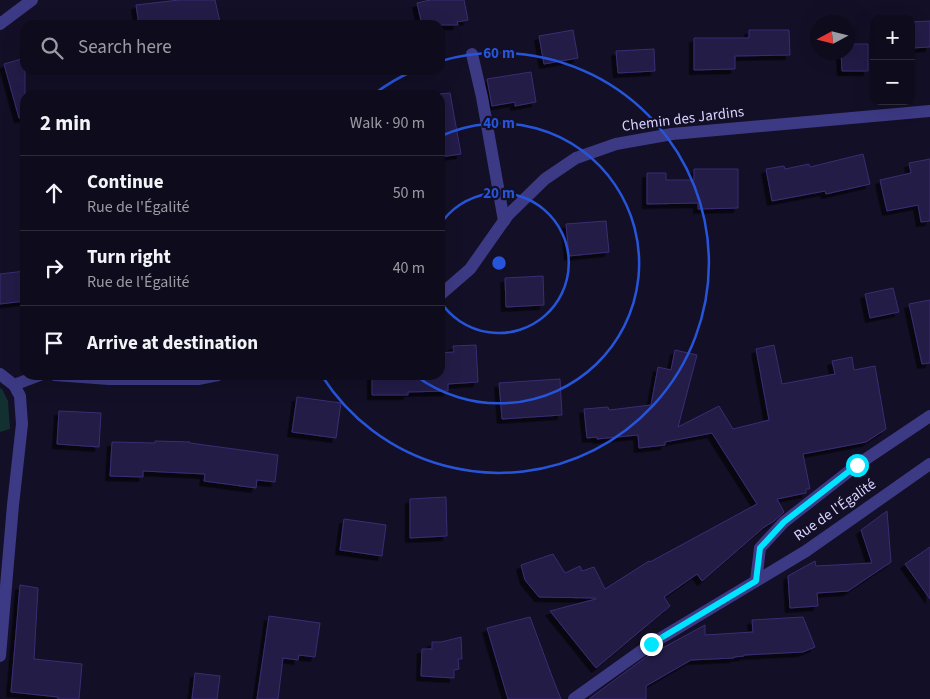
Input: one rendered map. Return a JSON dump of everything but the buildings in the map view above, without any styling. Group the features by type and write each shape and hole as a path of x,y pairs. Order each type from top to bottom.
{"street":[{"path":"0,24 32,0"},
{"path":"472,54 482,97 504,221"},
{"name":"Chemin des Jardins","path":"445,291 470,269 508,215 545,179 576,158 616,144 672,134 930,111"},
{"path":"0,374 14,385 20,396 22,424 0,656"},
{"path":"14,385 27,380"},
{"name":"Rue de l'Égalité","path":"756,581 760,548 784,522 857,465 930,416"},
{"name":"Rue de l'Égalité","path":"574,699 651,644 806,550 930,464"}],"green space":[{"path":"0,388 8,401 10,429 0,432"}],"route":[{"path":"651,644 756,581 760,548 784,522 857,465"}]}
